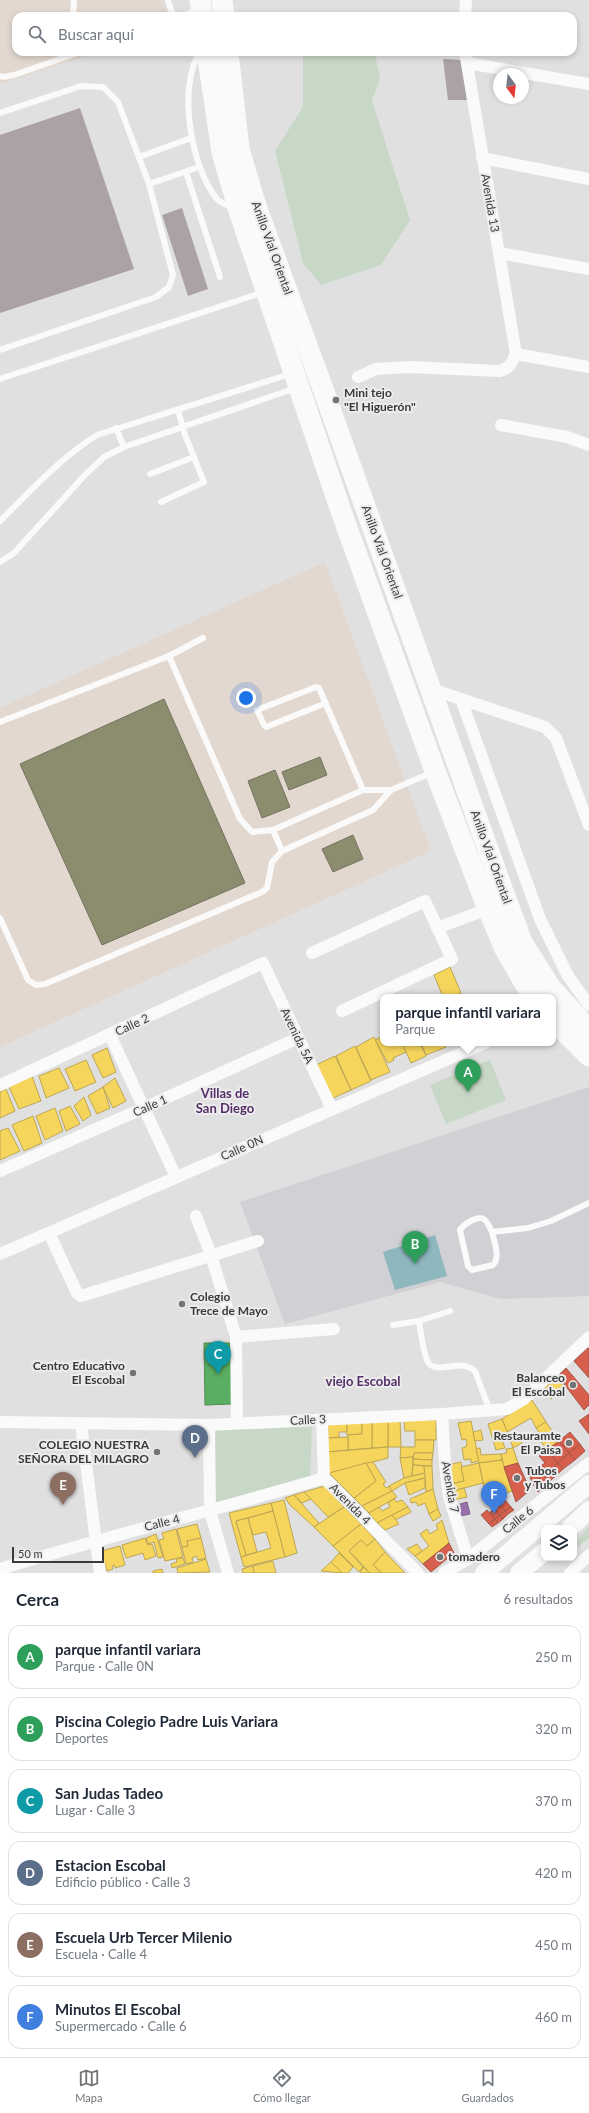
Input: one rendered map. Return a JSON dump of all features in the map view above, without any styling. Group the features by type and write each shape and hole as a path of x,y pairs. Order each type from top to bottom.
{"highway":[{"path":"222,0 224,12"},
{"name":"Anillo Vial Oriental","path":"207,56 222,152 239,211 296,380 435,771 488,909 504,947 533,994"},
{"name":"Anillo Vial Oriental","path":"228,56 239,148 256,206 522,942 551,988 589,1030"},
{"path":"556,1023 589,1056"}],"main road":[{"path":"484,1573 589,1484"},
{"path":"573,1525 589,1510"},
{"path":"519,1573 541,1555"}],"street":[{"path":"465,12 466,0"},
{"path":"466,58 589,84"},
{"name":"Avenida 13","path":"466,58 516,354"},
{"path":"482,158 589,179"},
{"path":"499,252 589,269"},
{"path":"358,377 376,369 408,367 500,371 507,369 511,365 516,354 589,367"},
{"path":"501,425 567,437 589,445"},
{"path":"431,689 544,727 556,738 589,825"},
{"path":"461,699 540,919 568,976 589,1005"},
{"path":"312,953 425,901 452,959 342,1011"},
{"path":"437,928 488,909"},
{"name":"Calle 2","path":"0,1085 263,964"},
{"name":"Avenida 5A","path":"263,964 332,1108"},
{"path":"110,1035 176,1177"},
{"name":"Calle 1","path":"0,1171 298,1038"},
{"name":"Calle 0N","path":"0,1254 332,1108 478,1046"},
{"path":"196,1216 211,1255 236,1337 238,1423"},
{"path":"49,1233 77,1293 81,1296 258,1241"},
{"path":"236,1337 334,1330"},
{"name":"Calle 3","path":"0,1422 209,1425 442,1414 507,1409 524,1399 589,1336"},
{"name":"Avenida 7","path":"442,1414 445,1464 449,1496 468,1559"},
{"name":"Avenida 4","path":"322,1419 324,1478 418,1573"},
{"path":"80,1424 100,1573"},
{"path":"209,1425 210,1511 228,1573"},
{"name":"Calle 6","path":"444,1573 468,1559 589,1463"},
{"name":"Calle 4","path":"0,1569 95,1540 210,1511 324,1478"},
{"path":"570,1573 589,1555"},
{"path":"533,1573 545,1561"}],"lane":[{"path":"73,12 74,0"},
{"path":"168,0 172,12"},
{"path":"0,76 3,77 14,75 65,56"},
{"path":"197,56 193,63 188,84 191,138 199,167 218,200 239,211"},
{"path":"0,113 81,86 103,88 118,102 149,184 173,275 169,287 156,297 0,349"},
{"path":"139,157 191,138"},
{"path":"149,184 199,167"},
{"path":"186,172 220,277"},
{"path":"0,379 266,292"},
{"path":"0,521 78,447 97,435 178,410 296,380"},
{"path":"0,562 14,552 84,476 104,457 124,447 182,428 296,380"},
{"path":"162,502 204,482 182,428 178,410"},
{"path":"116,428 124,447"},
{"path":"150,474 194,457"},
{"path":"0,722 169,656 203,638"},
{"path":"169,656 240,819 252,832 273,830 363,790 391,790 435,771"},
{"path":"326,702 266,727 257,710 316,687 319,688 326,702 363,790"},
{"path":"0,918 28,980 36,985 45,984 262,892 267,888 272,862 282,851 373,810 391,790"},
{"path":"273,830 282,851"},
{"path":"492,1232 528,1228 551,1221 589,1203"},
{"path":"478,1218 483,1218 492,1232 497,1258 496,1263 472,1270 468,1266 460,1230 463,1225 478,1218"},
{"path":"393,1325 419,1322 450,1311"},
{"path":"419,1322 428,1362 432,1367 437,1368 464,1365 471,1367 490,1411"}],"shaded area":[{"path":"0,0 162,0 167,12 12,12 12,56 85,56 0,84"},
{"path":"325,562 431,851 0,1047 0,708"},
{"path":"589,1087 589,1296 501,1299 440,1282 285,1324 240,1202"}],"green space":[{"path":"303,56 375,56 380,78 372,101 410,220 381,265 321,285 303,263 275,151 303,107"},
{"path":"490,1060 506,1100 446,1124 430,1085"},
{"path":"312,1424 310,1481 213,1506 212,1428"},
{"path":"589,1526 589,1538 577,1548 577,1541"}],"water":[{"path":"435,1235 447,1276 395,1290 383,1252"}],"building: Viviendas":[{"path":"450,967 461,993 442,994 434,975"},
{"path":"374,1037 390,1072 371,1080 356,1047"},
{"path":"380,1038 380,1046 403,1046 406,1052 393,1058 394,1060 388,1063 375,1040"},
{"path":"355,1046 371,1081 351,1090 336,1056"},
{"path":"403,1046 421,1046 426,1056 411,1063"},
{"path":"422,1046 446,1047 426,1055"},
{"path":"107,1048 116,1072 103,1078 92,1055"},
{"path":"335,1056 351,1090 331,1099 316,1065"},
{"path":"86,1060 96,1082 75,1091 65,1069"},
{"path":"59,1068 69,1088 46,1098 39,1076"},
{"path":"32,1076 41,1101 19,1109 9,1087"},
{"path":"115,1078 126,1101 113,1108 103,1087"},
{"path":"103,1087 110,1108 97,1114 88,1096"},
{"path":"6,1089 15,1111 0,1118 0,1092"},
{"path":"84,1097 91,1115 83,1121 74,1106"},
{"path":"70,1106 80,1124 66,1131 59,1111"},
{"path":"55,1108 63,1131 45,1140 36,1116"},
{"path":"33,1116 42,1143 24,1151 12,1125"},
{"path":"8,1128 20,1151 0,1160 0,1131"},
{"path":"556,1377 565,1388 551,1399 544,1389"},
{"path":"532,1400 546,1422 536,1428 531,1418 507,1432 502,1419"},
{"path":"404,1419 436,1420 436,1440 415,1440 415,1431 405,1431"},
{"path":"502,1419 509,1436 502,1440 505,1448 496,1450 488,1424"},
{"path":"400,1420 401,1447 388,1447 388,1421"},
{"path":"388,1421 388,1447 372,1448 372,1422"},
{"path":"471,1421 479,1461 471,1463 471,1459 464,1460 462,1448 466,1447 467,1443 466,1439 462,1440 458,1423"},
{"path":"347,1422 347,1432 339,1432 339,1437 328,1438 328,1423"},
{"path":"347,1422 362,1422 362,1434 347,1435"},
{"path":"362,1422 372,1422 372,1448 348,1450 348,1435 362,1434"},
{"path":"546,1422 559,1441 547,1450 540,1440 543,1438 536,1428"},
{"path":"481,1430 483,1440 475,1441 473,1432"},
{"path":"518,1433 522,1443 513,1448 509,1436"},
{"path":"348,1437 348,1450 327,1452 328,1438"},
{"path":"415,1440 434,1440 433,1453 414,1453 413,1457 400,1458 401,1447 415,1447"},
{"path":"388,1447 388,1458 327,1474 327,1452"},
{"path":"480,1448 481,1455 501,1454 502,1460 479,1463 476,1449"},
{"path":"513,1448 518,1463 504,1467 501,1454 507,1453 506,1449"},
{"path":"414,1453 433,1453 432,1460 413,1459"},
{"path":"413,1457 412,1476 404,1478 400,1458"},
{"path":"413,1459 432,1460 432,1466 413,1465"},
{"path":"502,1460 512,1491 501,1495 497,1485 484,1487 479,1463"},
{"path":"373,1462 386,1482 383,1484 386,1488 389,1486 392,1491 362,1506 354,1498 376,1481 366,1463"},
{"path":"461,1462 464,1481 451,1484 447,1465"},
{"path":"366,1463 376,1481 354,1498 329,1473"},
{"path":"479,1463 483,1483 453,1491 451,1484 464,1481 461,1467"},
{"path":"413,1465 424,1466 425,1473 412,1476"},
{"path":"424,1466 432,1466 433,1489 426,1492"},
{"path":"425,1473 425,1478 405,1483 392,1491 389,1486 404,1478"},
{"path":"425,1478 425,1488 409,1495 405,1483"},
{"path":"325,1486 344,1507 328,1517 304,1492"},
{"path":"464,1488 467,1497 454,1500 453,1491"},
{"path":"433,1489 438,1509 429,1514 425,1503 418,1506 416,1502 411,1503 410,1499"},
{"path":"392,1491 397,1497 369,1513 362,1506"},
{"path":"304,1492 311,1499 302,1503 294,1495"},
{"path":"294,1495 319,1523 314,1527 290,1505 285,1498"},
{"path":"394,1499 397,1502 402,1500 408,1507 377,1523 369,1513 379,1507 382,1511 390,1507 388,1503"},
{"path":"284,1500 297,1553 285,1557 271,1503"},
{"path":"271,1503 273,1511 236,1521 246,1555 241,1557 229,1513"},
{"path":"344,1507 361,1524 333,1546 314,1527"},
{"path":"408,1507 411,1512 395,1520 392,1515"},
{"path":"438,1509 441,1516 433,1521 429,1514"},
{"path":"273,1511 285,1557 244,1567 241,1557 271,1548 266,1532 253,1535 248,1518"},
{"path":"392,1515 399,1524 385,1530 377,1523"},
{"path":"248,1518 257,1552 246,1555 236,1521"},
{"path":"442,1520 449,1543 423,1564 415,1556 429,1546 420,1534 427,1529 430,1534 438,1529 436,1525"},
{"path":"197,1524 201,1538 187,1541 188,1546 182,1547 177,1529"},
{"path":"361,1524 375,1539 367,1546 361,1540 349,1551 363,1567 359,1572 333,1546"},
{"path":"176,1529 183,1557 165,1561 159,1540 164,1539 162,1533"},
{"path":"156,1534 163,1557 158,1558 154,1542 148,1544 146,1538"},
{"path":"145,1538 148,1545 152,1544 156,1556 145,1560 143,1553 126,1558 122,1545"},
{"path":"201,1538 206,1558 198,1560 197,1556 192,1558 193,1562 186,1564 182,1547 188,1546 187,1541"},
{"path":"375,1539 385,1552 373,1565 382,1573 370,1573 349,1551 361,1540 367,1546"},
{"path":"417,1544 422,1551 415,1556 407,1549"},
{"path":"120,1546 125,1565 115,1568 115,1565 112,1566 113,1569 107,1571 101,1551"},
{"path":"385,1552 405,1573 382,1573 373,1565"},
{"path":"339,1553 353,1567 348,1573 342,1573 331,1562"},
{"path":"183,1558 185,1564 172,1568 171,1564 177,1562 176,1559"},
{"path":"206,1559 210,1572 178,1573 177,1568"},
{"path":"273,1561 276,1573 254,1573 253,1566"},
{"path":"331,1562 342,1573 321,1571"},
{"path":"253,1566 254,1573 243,1573 242,1569"},
{"path":"363,1567 370,1573 360,1573"},
{"path":"162,1569 163,1573 153,1573 153,1571"}],"building: Comercios":[{"path":"588,1348 589,1349 589,1378 574,1361"},
{"name":"Balanceo El Escobal","path":"566,1368 589,1395 589,1405 584,1410 558,1376"},
{"path":"589,1414 589,1434 579,1421"},
{"name":"Restauramte El Paisa","path":"570,1432 580,1444 569,1453 559,1441"},
{"path":"559,1441 569,1453 558,1463 547,1450"},
{"name":"Restauramte El Paisa","path":"580,1444 585,1451 575,1460 569,1453"},
{"path":"547,1450 558,1463 543,1475 538,1468 545,1463 539,1456"},
{"path":"569,1453 575,1460 563,1469 558,1463"},
{"name":"Tubos y Tubos","path":"518,1463 530,1490 516,1502 504,1467"},
{"path":"558,1463 563,1469 549,1482 543,1475"},
{"path":"538,1468 543,1475 533,1484 529,1475"},
{"path":"543,1475 549,1482 538,1492 533,1484"},
{"path":"505,1500 511,1507 505,1511 500,1504"},
{"path":"500,1504 505,1511 500,1515 494,1509"},
{"path":"511,1507 514,1510 508,1514 505,1511"},
{"path":"494,1509 500,1515 495,1519 489,1513"},
{"path":"487,1510 495,1519 489,1524 481,1515"},
{"path":"505,1511 508,1514 503,1519 500,1515"},
{"path":"500,1515 503,1519 498,1523 495,1519"},
{"path":"495,1519 498,1523 492,1527 489,1524"},
{"name":"tomadero","path":"449,1543 454,1553 431,1572 423,1564"}],"building: Oficinas":[{"path":"467,1502 470,1514 460,1516 457,1505"}],"building: Público":[{"path":"204,1343 230,1343 232,1404 205,1405"}],"building: Industria":[{"path":"164,699 245,883 102,945 20,764"},
{"path":"320,757 327,775 289,790 282,772"},
{"path":"275,770 290,807 262,818 248,781"},
{"path":"353,835 363,859 333,872 322,849"}],"building: Otros":[{"path":"443,59 462,60 467,100 448,100"},
{"path":"80,108 134,269 0,313 0,135"},
{"path":"182,208 208,289 188,296 162,215"}],"place":[{"name":"Mini tejo \"El Higuerón\"","path":"336,400"},
{"name":"parque infantil variara","path":"468,1092"},
{"name":"Piscina Colegio Padre Luis Variara","path":"415,1264"},
{"name":"Colegio Trece de Mayo","path":"182,1304"},
{"name":"Centro Educativo El Escobal","path":"133,1373"},
{"name":"San Judas Tadeo","path":"218,1374"},
{"name":"Balanceo El Escobal","path":"573,1385"},
{"name":"Restauramte El Paisa","path":"569,1443"},
{"name":"COLEGIO NUESTRA SEÑORA DEL MILAGRO","path":"157,1452"},
{"name":"Estacion Escobal","path":"195,1458"},
{"name":"Tubos y Tubos","path":"517,1478"},
{"name":"Escuela Urb Tercer Milenio","path":"63,1505"},
{"name":"Minutos El Escobal","path":"494,1514"},
{"name":"tomadero","path":"440,1557"}],"district":[{"name":"Villas de San Diego","path":"225,1100"},
{"name":"viejo Escobal","path":"363,1381"}]}
